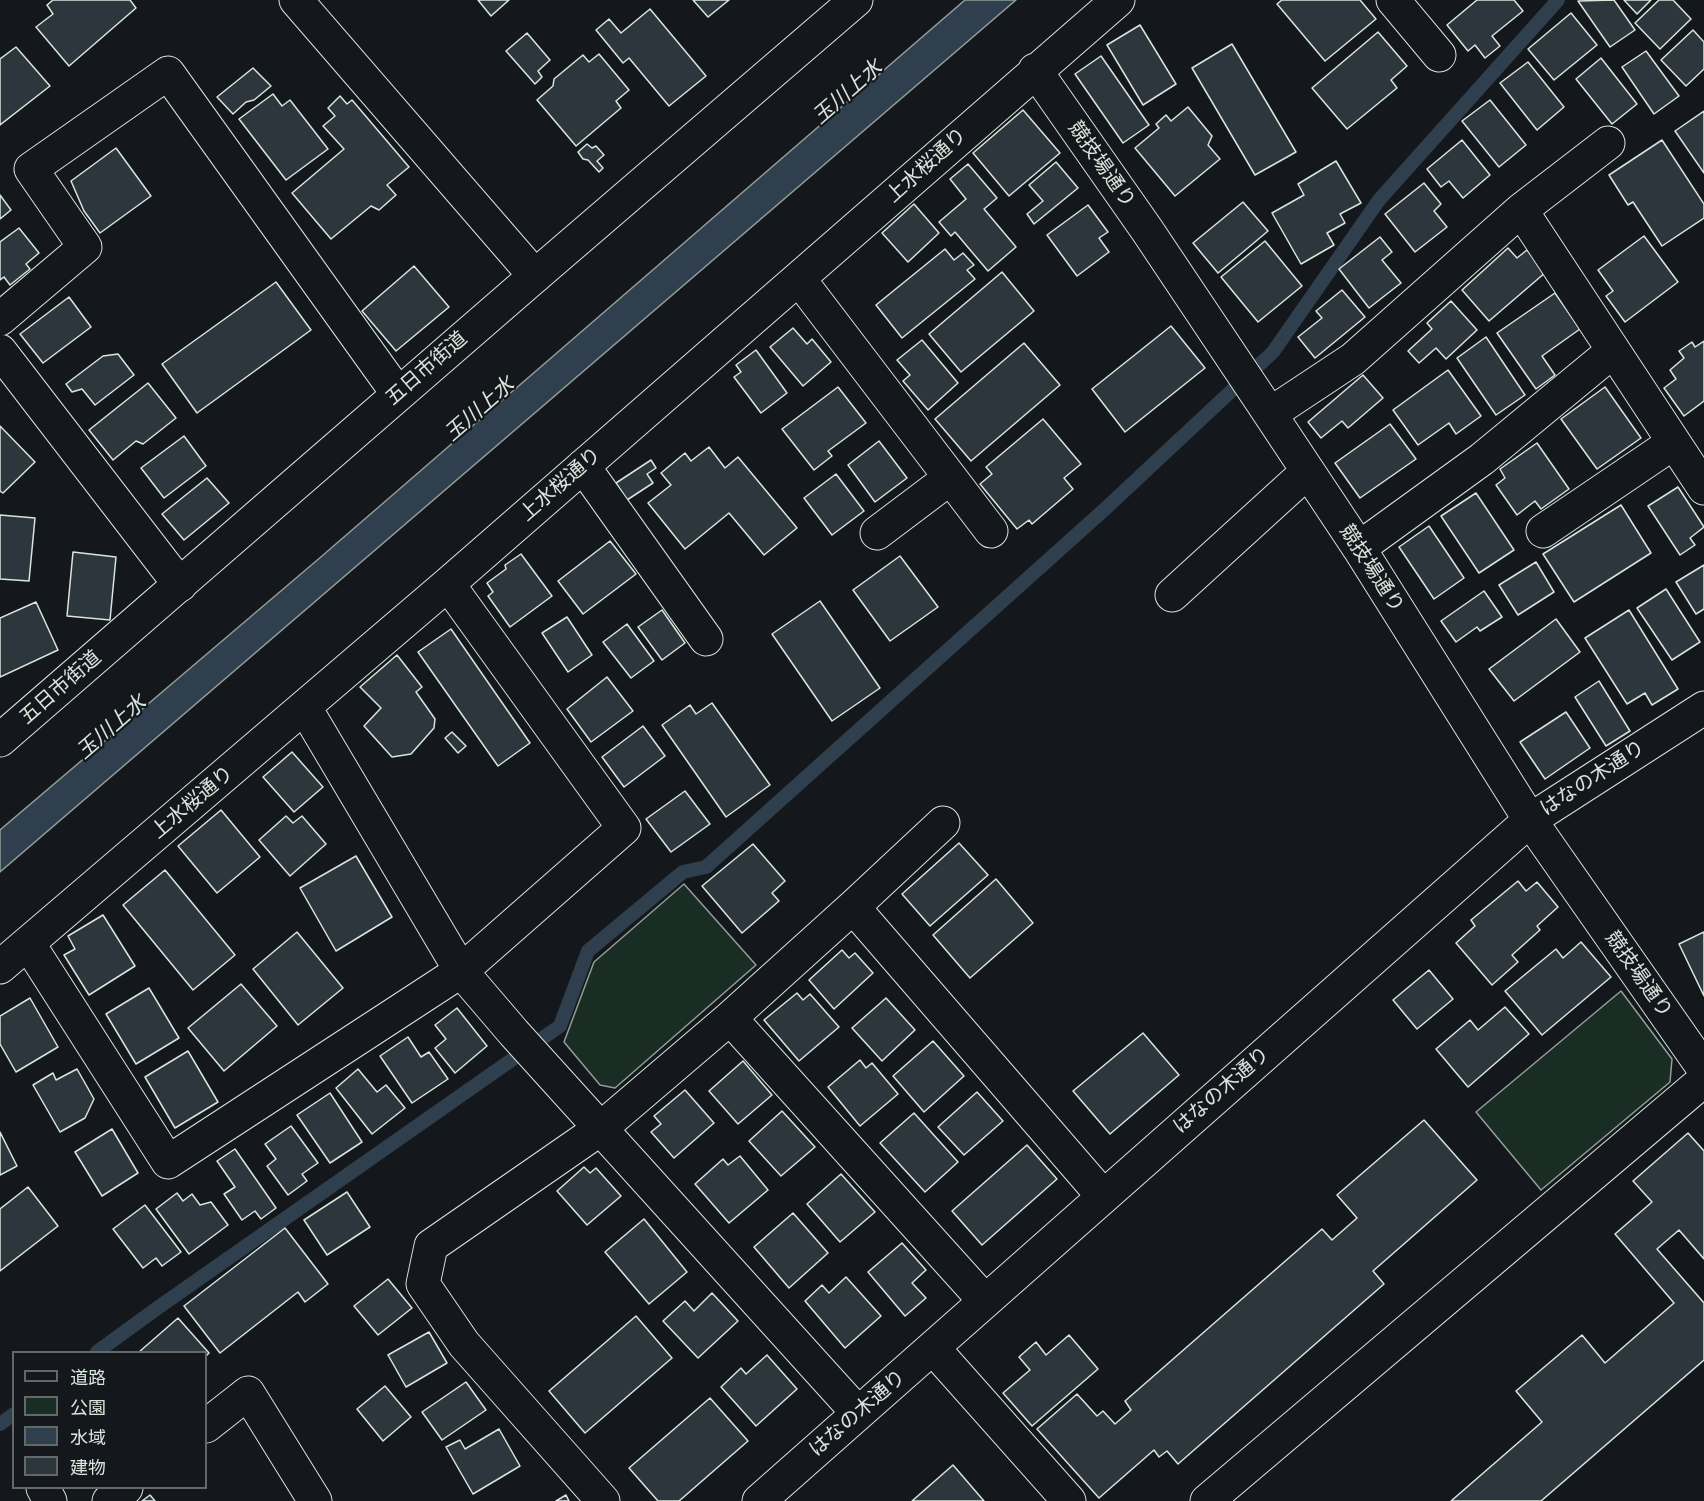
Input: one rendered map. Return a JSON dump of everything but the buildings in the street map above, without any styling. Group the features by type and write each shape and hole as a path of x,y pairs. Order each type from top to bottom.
{"street":[{"path":"296,0 535,276"},
{"name":"上水桜通り","path":"0,967 305,708 1118,0"},
{"path":"1393,0 1439,55"},
{"name":"五日市街道","path":"0,740 845,4"},
{"name":"競技場通り","path":"1035,70 1147,230 1359,548 1530,820 1704,1069"},
{"path":"0,319 85,247 32,169 168,73 398,394"},
{"path":"1266,408 1353,359 1521,210 1608,143"},
{"path":"1521,210 1704,488"},
{"path":"799,279 991,531"},
{"path":"0,351 180,585"},
{"path":"1359,548 1482,459 1613,351"},
{"path":"1543,531 1673,443"},
{"path":"583,466 706,639"},
{"path":"1173,595 1307,472"},
{"path":"877,533 950,478"},
{"path":"28,943 168,1162 460,971 624,828 448,584"},
{"path":"305,708 460,971 858,1413"},
{"name":"はなの木通り","path":"759,1501 1530,820 1704,708"},
{"path":"603,1501 464,1344 423,1284 431,1246 600,1129 730,1018 943,823"},
{"path":"853,907 1103,1196"},
{"path":"730,1018 985,1301"},
{"path":"1207,1501 1704,1080"},
{"path":"933,1348 1069,1501"},
{"path":"207,1425 248,1393 315,1501"},
{"path":"109,1501 125,1489"}],"green space":[{"path":"684,884 756,965 615,1088 600,1085 564,1042 594,962"},
{"path":"1621,991 1672,1059 1670,1082 1541,1190 1476,1112"}],"water":[{"path":"965,0 1016,0 0,872 0,830 322,556"}],"waterway":[{"path":"98,1351 560,1026 588,951 683,872 706,867 1105,509 1273,352 1379,200 1558,0"},
{"path":"0,1424 12,1415"}],"water label":[{"name":"玉川上水","path":"848,93"},
{"name":"玉川上水","path":"480,410"},
{"name":"玉川上水","path":"112,728"}]}
